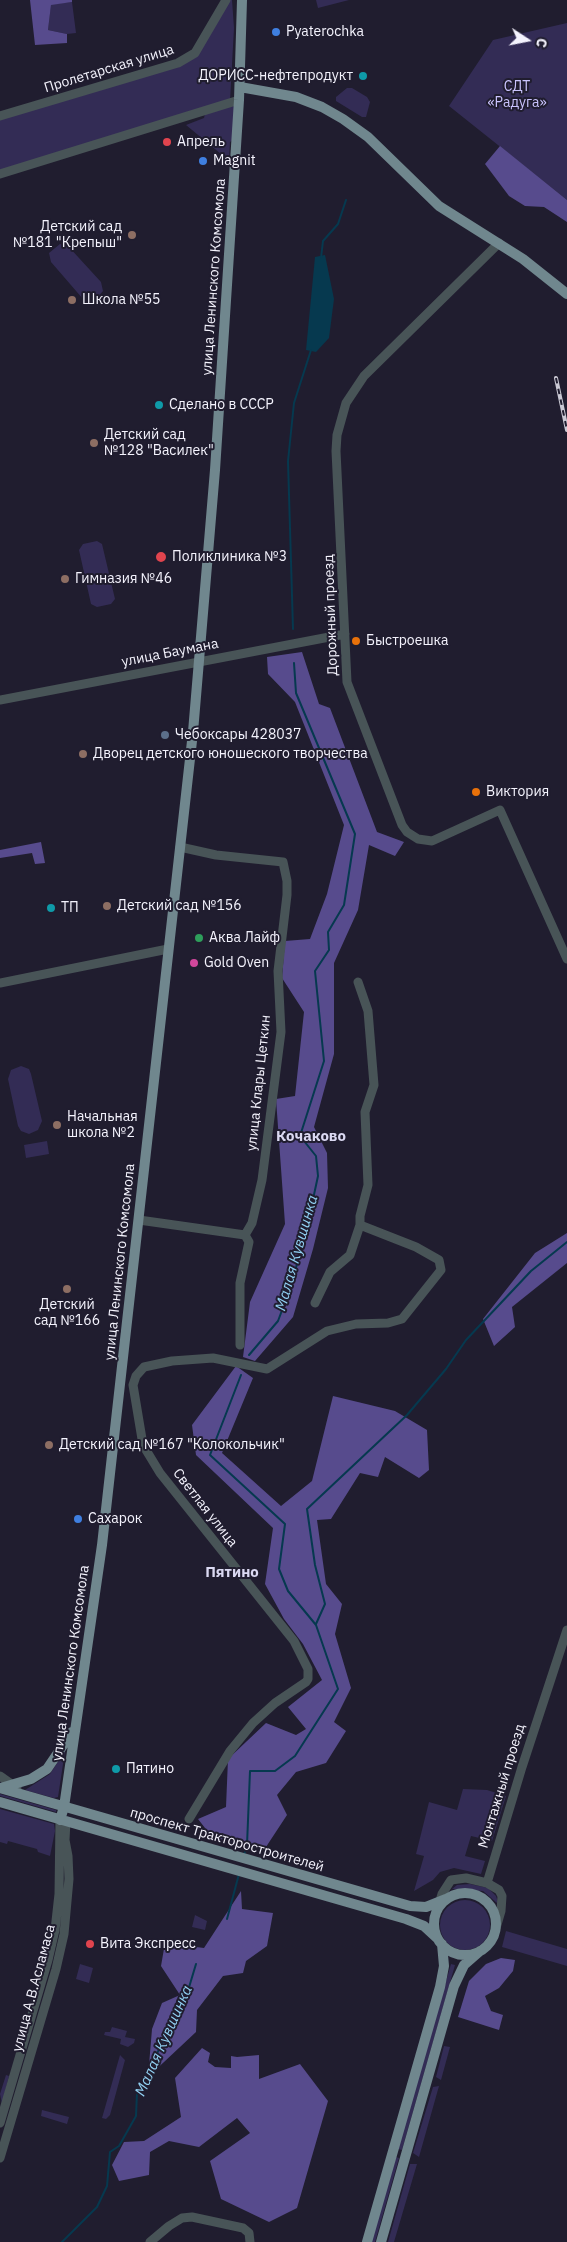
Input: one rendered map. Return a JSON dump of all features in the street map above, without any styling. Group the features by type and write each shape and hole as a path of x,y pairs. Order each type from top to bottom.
{"main road":[{"name":"улица Ленинского Комсомола","path":"63,1821 114,1445 200,661 215,470 239,100 242,0"},
{"path":"240,83 297,94 311,99 353,125 393,158 439,206 536,260 567,285"},
{"path":"501,241 567,294"},
{"path":"0,1788 14,1786 31,1779 47,1769 63,1747 76,1724"},
{"name":"проспект Тракторостроителей","path":"0,1788 64,1808 410,1906 426,1907 441,1904"},
{"name":"проспект Тракторостроителей","path":"0,1802 416,1923 440,1941"},
{"path":"367,2242 442,1975 440,1941 434,1923 441,1904 458,1894 467,1894 483,1899 493,1912 496,1928 490,1942 464,1965 454,1986 381,2242"},
{"path":"440,1941 456,1954 472,1954 480,1951"},
{"path":"393,2152 406,2156"}],"street":[{"name":"Пролетарская улица","path":"0,116 178,63 195,53 226,0"},
{"path":"0,174 239,100"},
{"name":"Дорожный проезд","path":"501,241 364,376 346,403 337,435 336,451 349,690 402,825 412,837 432,840 500,810 567,959"},
{"name":"улица Баумана","path":"0,700 345,634"},
{"name":"улица Клары Цеткин","path":"180,847 216,855 283,862 287,881 278,971 281,1032 262,1180 247,1238 240,1283 240,1345"},
{"path":"0,983 168,949"},
{"path":"315,1303 330,1272 350,1255 360,1225 360,1216 368,1185 365,1112 374,1085 368,1011 358,982"},
{"path":"139,1220 247,1238"},
{"path":"114,1445 143,1445 133,1385 136,1376 144,1367 172,1361 213,1358 267,1368 327,1330 356,1324 388,1323 402,1319 441,1270 439,1260 416,1247 360,1225"},
{"name":"Светлая улица","path":"143,1445 160,1473 294,1641 308,1669 306,1682 275,1703 253,1723 230,1751 189,1819"},
{"name":"Монтажный проезд","path":"488,1882 522,1767 567,1630"},
{"path":"0,1776 27,1797"},
{"name":"улица А.В.Асламаса","path":"0,2123 51,1950 59,1894 63,1821"},
{"name":"улица А.В.Асламаса","path":"0,2158 60,1952 69,1887 63,1821"},
{"path":"441,1904 446,1886 452,1880 466,1878 495,1885 502,1896 501,1911 496,1928"},
{"path":"51,1950 60,1952"},
{"path":"150,2242 182,2218 192,2217 243,2228 249,2233 250,2242"}],"green space":[{"path":"226,0 232,0 234,28 230,101 0,174 0,116 188,58"},
{"path":"316,0 349,0 318,8"},
{"path":"72,2 76,33 67,34 48,30 51,4"},
{"name":"СДТ «Радуга»","path":"567,23 567,200 449,106 493,40"},
{"path":"347,88 352,88 367,97 370,102 366,117 362,117 336,101 336,97"},
{"path":"234,105 234,139 230,142 229,160 221,159 221,154 186,125 204,118 205,114"},
{"path":"60,244 68,246 101,282 103,291 96,299 88,301 83,299 51,262 49,253"},
{"path":"97,541 102,544 115,599 111,604 97,607 91,604 79,550 83,544"},
{"path":"21,1066 29,1069 31,1074 42,1121 38,1130 29,1134 21,1131 18,1126 8,1079 11,1070"},
{"path":"47,1141 49,1154 26,1158 24,1145"},
{"path":"65,1751 58,1797 54,1798 25,1790 50,1774"},
{"path":"463,1789 487,1790 506,1796 492,1841 471,1836 465,1856 485,1861 481,1874 454,1868 440,1872 433,1880 414,1891 424,1856 416,1854 429,1802 457,1810"},
{"path":"0,1794 56,1810 56,1812 0,1796"},
{"path":"0,1809 54,1824 55,1831 50,1856 38,1852 37,1849 8,1841 7,1844 0,1842"},
{"path":"470,1884 488,1888 496,1896 498,1902 483,1891 452,1889 457,1885"},
{"path":"470,1900 483,1907 489,1915 489,1935 483,1943 475,1949 460,1950 447,1943 441,1935 440,1920 447,1907 455,1901"},
{"path":"195,1915 207,1921 205,1930 192,1927"},
{"path":"506,1931 567,1949 567,1966 502,1947"},
{"path":"80,1964 93,1968 89,1983 76,1979"},
{"path":"451,1964 455,1965 402,2150 398,2149"},
{"path":"112,2027 127,2031 125,2037 135,2039 134,2043 128,2047 120,2044 121,2039 104,2035 105,2032 110,2032"},
{"path":"444,2046 450,2047 441,2080 436,2077"},
{"path":"120,2055 125,2060 110,2115 106,2119 102,2118"},
{"path":"6,2075 9,2076 2,2104 0,2094"},
{"path":"439,2086 419,2157 413,2153 433,2087"},
{"path":"42,2110 69,2117 67,2124 41,2116"},
{"path":"396,2157 399,2158 375,2242 371,2242"},
{"path":"410,2164 417,2164 394,2242 388,2242"}],"shaded area":[{"path":"30,0 72,0 72,2 51,5 48,30 67,34 67,43 35,45"},
{"path":"500,146 567,200 567,222 544,207 525,206 509,196 485,164"},
{"path":"302,652 319,704 330,708 377,832 404,842 395,856 369,845 358,910 334,963 334,1054 314,1127 327,1153 328,1188 293,1317 255,1361 243,1357 250,1302 285,1224 276,1099 295,1096 304,1012 282,978 285,941 310,939 327,894 344,825 295,702 268,674 267,657"},
{"path":"41,842 45,863 35,864 32,853 0,858 0,850"},
{"path":"567,1233 567,1263 512,1307 515,1327 494,1346 483,1319 535,1253"},
{"path":"236,1366 253,1378 222,1453 281,1506 312,1481 333,1396 395,1411 427,1430 429,1470 419,1478 385,1457 378,1477 360,1473 331,1519 317,1520 326,1584 342,1604 335,1634 351,1688 334,1722 346,1731 326,1763 296,1772 277,1795 287,1815 264,1850 212,1837 198,1819 226,1807 228,1759 266,1723 296,1735 306,1729 288,1707 322,1680 303,1644 284,1619 265,1584 273,1528 196,1455 192,1425"},
{"path":"241,1891 242,1909 273,1913 267,1946 246,1961 243,1973 223,1976 197,2010 196,2032 148,2077 152,2029 162,2003 180,1995 161,1966 165,1943 204,1948"},
{"path":"501,1958 515,1960 513,1971 499,1988 485,1996 491,2011 503,2015 499,2030 458,2017 469,1981 486,1964"},
{"path":"202,2048 210,2053 208,2062 215,2067 231,2068 231,2056 259,2055 259,2079 300,2064 328,2101 297,2208 269,2222 221,2199 210,2161 250,2133 237,2118 199,2147 169,2141 150,2152 149,2175 119,2181 112,2165 124,2142 144,2141 181,2117 175,2078"}],"water":[{"path":"325,255 334,299 329,338 316,352 306,350 315,257"}],"waterway":[{"name":"Малая Кувшинка","path":"321,258 323,241 338,224 346,200"},
{"name":"Малая Кувшинка","path":"293,629 288,461 294,403 311,350"},
{"name":"Малая Кувшинка","path":"249,1355 278,1321 290,1289 306,1232 318,1176 316,1156 300,1136 324,1061 315,971 329,950 328,932 344,905 355,834 296,693 294,663"},
{"path":"316,1624 325,1604 315,1565 307,1509 407,1415 446,1369 466,1340 531,1271 567,1242"},
{"name":"Малая Кувшинка","path":"241,1375 210,1455 285,1524 279,1569 288,1591 316,1625 338,1689 295,1756 275,1771 250,1771 247,1845 244,1855"},
{"name":"Малая Кувшинка","path":"227,1919 239,1874"},
{"name":"Малая Кувшинка","path":"62,2242 97,2207 107,2186 110,2152 119,2146 136,2116 137,2093 187,1994 196,1964"}],"railway":[{"path":"556,378 567,430"}],"place":[{"name":"Pyaterochka","path":"276,32"},
{"name":"ДОРИСС-нефтепродукт","path":"363,76"},
{"name":"Апрель","path":"167,142"},
{"name":"Magnit","path":"203,161"},
{"name":"Детский сад №181 \"Крепыш\"","path":"132,235"},
{"name":"Школа №55","path":"72,300"},
{"name":"Сделано в СССР","path":"159,405"},
{"name":"Детский сад №128 \"Василек\"","path":"94,443"},
{"name":"Поликлиника №3","path":"161,557"},
{"name":"Гимназия №46","path":"65,579"},
{"name":"Быстроешка","path":"356,641"},
{"name":"Чебоксары 428037","path":"165,735"},
{"name":"Дворец детского юношеского творчества","path":"83,754"},
{"name":"Виктория","path":"476,792"},
{"name":"Детский сад №156","path":"107,906"},
{"name":"ТП","path":"51,908"},
{"name":"Аква Лайф","path":"199,938"},
{"name":"Gold Oven","path":"194,963"},
{"name":"Начальная школа №2","path":"57,1125"},
{"name":"Детский сад №166","path":"67,1289"},
{"name":"Детский сад №167 \"Колокольчик\"","path":"49,1445"},
{"name":"Сахарок","path":"78,1519"},
{"name":"Пятино","path":"116,1769"},
{"name":"Вита Экспресс","path":"90,1944"}],"district":[{"name":"Кочаково","path":"311,1137"},
{"name":"Пятино","path":"232,1573"}]}
